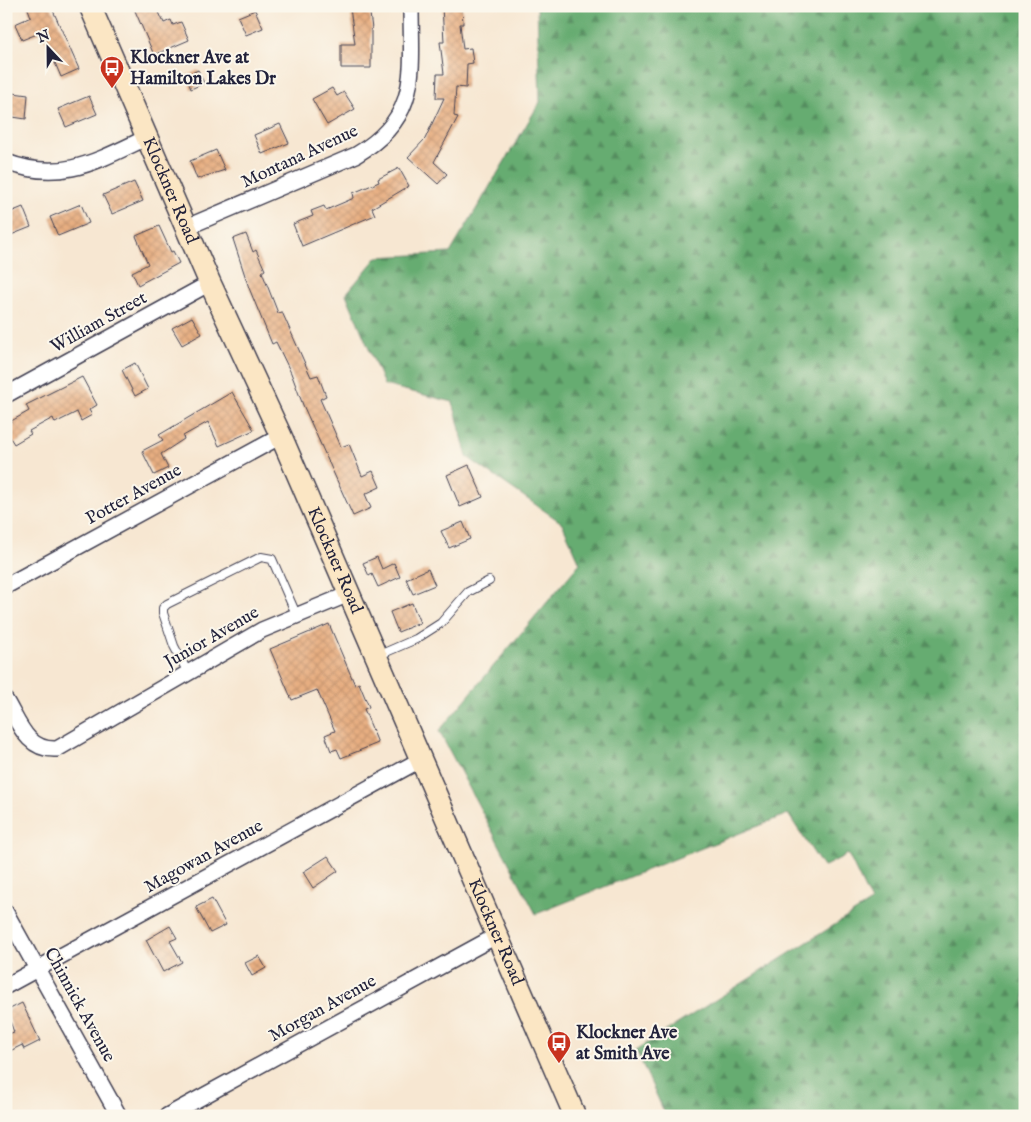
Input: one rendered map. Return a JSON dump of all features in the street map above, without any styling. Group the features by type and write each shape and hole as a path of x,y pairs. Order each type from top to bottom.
{"main road":[{"name":"Klockner Road","path":"90,6 210,284 280,436 349,594 572,1115"}],"street":[{"name":"Montana Avenue","path":"187,227 356,154 373,145 388,131 403,106 411,78 411,6"},
{"path":"6,162 38,171 57,172 75,168 146,138"},
{"name":"William Street","path":"6,395 210,284"},
{"name":"Potter Avenue","path":"6,586 280,436"},
{"name":"Junior Avenue","path":"6,701 28,740 36,747 46,750 65,746 262,630 296,614 349,594"},
{"name":"Magowan Avenue","path":"6,986 420,760"},
{"name":"Chinnick Avenue","path":"6,913 119,1116"},
{"name":"Morgan Avenue","path":"167,1116 496,936"}],"lane":[{"path":"188,674 174,646 162,613 167,604 261,557 267,556 272,559 296,614"},
{"path":"376,657 416,639 441,623 468,592 489,582"}],"green space":[{"path":"537,6 1025,6 1025,1116 666,1116 636,1050 871,902 848,854 823,867 788,814 536,914 439,731 580,563 562,523 467,457 453,402 384,385 346,294 377,257 450,253 540,102"}],"building":[{"path":"27,6 51,6 79,69 61,77 42,32 22,40 15,24 31,17"},
{"path":"133,6 156,6 164,23 171,20 173,25 181,22 189,40 154,55"},
{"path":"369,6 372,29 371,68 341,68 341,44 355,44 350,8"},
{"path":"442,6 462,6 463,24 460,24 463,49 471,48 473,63 467,64 466,88 456,87 454,116 458,117 434,162 447,174 438,184 408,157 425,139 444,98 436,98 437,74 444,74 440,42 444,42"},
{"path":"255,10 263,28 246,35 238,17"},
{"path":"198,70 204,83 191,89 186,76"},
{"path":"332,88 337,96 344,92 355,109 327,125 312,99"},
{"path":"6,92 28,95 26,119 6,116"},
{"path":"89,96 97,114 66,127 58,109"},
{"path":"280,124 289,143 262,154 254,135"},
{"path":"216,150 225,170 197,179 190,161"},
{"path":"399,168 409,186 372,208 375,215 302,246 293,224 313,216 311,211 324,206 326,210 354,198 353,193 379,182 378,179"},
{"path":"134,182 143,201 112,214 103,195"},
{"path":"81,204 89,223 58,236 50,217"},
{"path":"23,207 31,227 6,237 6,214"},
{"path":"159,226 171,252 173,251 179,263 138,285 132,272 148,264 136,236"},
{"path":"246,234 253,252 256,250 265,270 262,272 278,313 282,312 311,377 318,375 326,396 320,399 341,447 349,444 362,476 373,471 380,487 365,494 371,508 353,516 303,405 291,373 276,342 272,344 249,288 233,239"},
{"path":"192,317 202,334 182,345 172,328"},
{"path":"135,363 148,389 135,396 122,370"},
{"path":"82,377 97,405 89,410 92,415 81,421 77,412 55,423 53,418 29,431 31,434 14,444 6,431 6,424 29,411 26,405"},
{"path":"232,392 254,430 219,446 208,422 183,436 184,439 161,454 168,468 154,475 142,451 163,440 159,435"},
{"path":"469,465 483,497 460,507 447,475"},
{"path":"463,522 470,539 449,548 441,531"},
{"path":"377,557 382,569 394,563 400,577 378,587 372,574 369,576 363,563"},
{"path":"428,569 435,585 413,594 406,579"},
{"path":"412,603 420,623 398,632 390,612"},
{"path":"329,624 355,685 359,683 369,707 364,709 378,743 341,758 337,749 331,751 325,735 335,731 317,690 292,700 270,649"},
{"path":"328,856 338,871 313,888 303,872"},
{"path":"212,899 226,925 210,933 196,907"},
{"path":"170,926 177,938 170,941 182,962 163,972 146,940"},
{"path":"259,956 266,968 252,976 245,963"},
{"path":"22,1003 40,1041 24,1049 22,1045 6,1053 6,1035 14,1032 6,1011"}],"place":[{"name":"Klockner Ave at Hamilton Lakes Dr","path":"112,89"},
{"name":"Klockner Ave at Smith Ave","path":"559,1064"}]}
